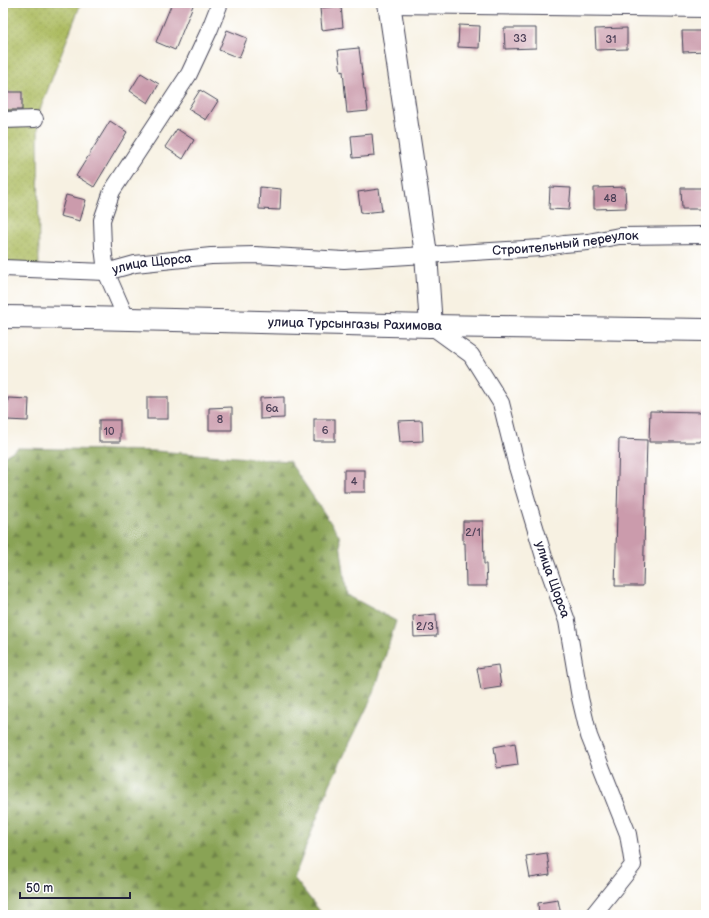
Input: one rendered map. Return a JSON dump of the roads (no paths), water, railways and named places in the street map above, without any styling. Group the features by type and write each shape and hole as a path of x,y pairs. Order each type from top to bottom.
{"street":[{"name":"улица Щорса","path":"220,3 189,74 112,191 102,220 102,247 106,272 135,264 211,256 255,255 344,260 426,254"},
{"path":"431,326 426,254 389,4 706,9"},
{"path":"3,120 35,119"},
{"name":"Строительный переулок","path":"426,254 541,248 588,242 619,236 706,235"},
{"path":"3,268 106,272 127,320"},
{"name":"улица Турсынгазы Рахимова","path":"3,317 706,330"},
{"name":"улица Щорса","path":"431,326 471,355 501,403 517,467 544,557 567,621 580,698 589,736 628,834 633,865 593,915"}]}
